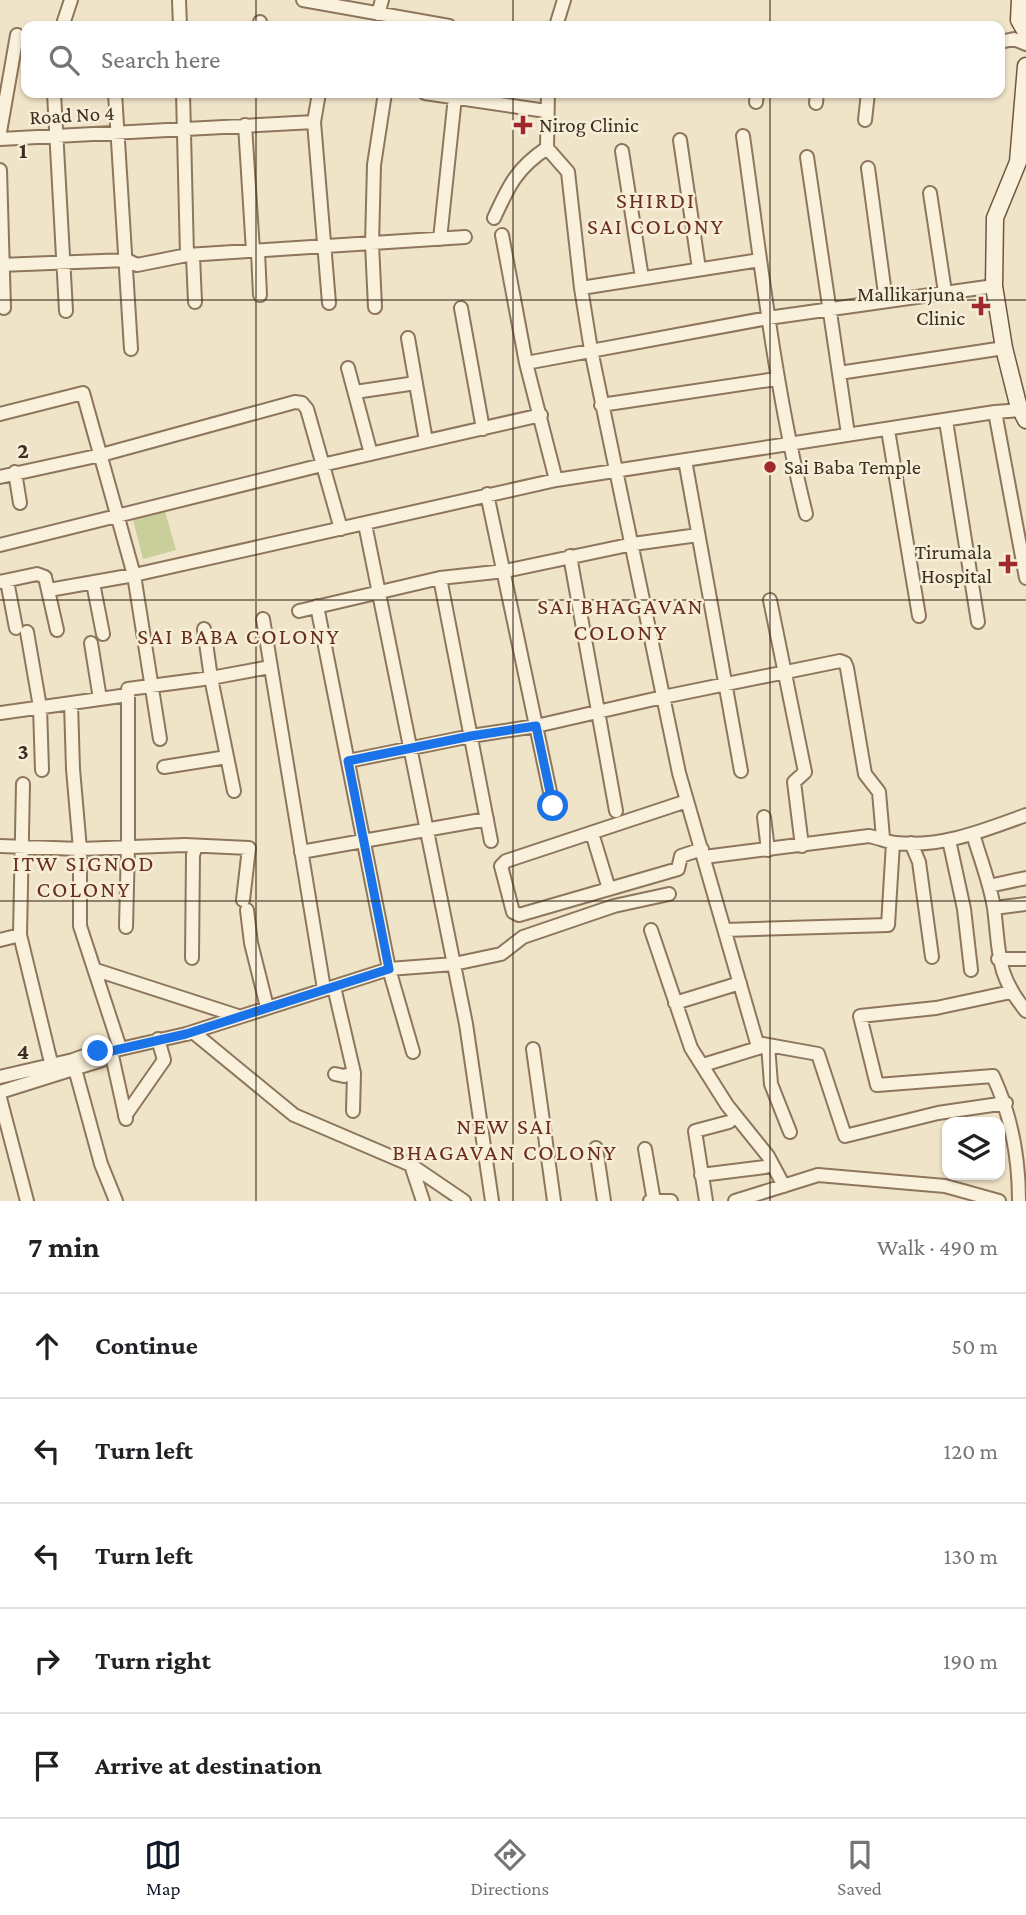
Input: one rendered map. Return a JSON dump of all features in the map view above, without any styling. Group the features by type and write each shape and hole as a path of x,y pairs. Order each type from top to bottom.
{"main road":[{"path":"1020,0 1024,24"},
{"path":"1024,415 1004,348 994,286 995,218 1018,162 1024,118 1026,66"}],"street":[{"path":"64,21 71,0"},
{"path":"179,0 180,21"},
{"path":"303,0 378,15 391,21"},
{"path":"378,15 382,0"},
{"path":"558,21 564,0"},
{"path":"0,132 17,34"},
{"path":"1005,41 1014,39 1026,44"},
{"path":"54,98 66,311"},
{"path":"115,98 131,349"},
{"path":"183,98 190,255 195,302"},
{"path":"318,98 314,122 329,303"},
{"path":"375,307 372,244 374,165 384,98"},
{"path":"440,239 455,98"},
{"path":"462,98 546,111"},
{"path":"547,98 547,148 568,172 581,288 601,405 633,544 684,802 726,930 757,1043 818,1054 845,1136 938,1113 1006,1103"},
{"path":"865,120 867,98"},
{"name":"Road No 4","path":"0,139 314,122"},
{"path":"245,125 260,295"},
{"path":"743,136 776,379 788,444 806,514"},
{"path":"680,140 699,269"},
{"path":"494,218 511,182 526,162 547,148"},
{"path":"622,151 642,278"},
{"path":"807,157 848,434"},
{"path":"868,168 886,300"},
{"path":"0,170 4,308"},
{"path":"930,193 945,292"},
{"path":"502,234 526,363 556,480"},
{"path":"2,265 127,260 137,265 190,255 465,237"},
{"path":"581,288 760,260"},
{"path":"526,363 768,318 994,286"},
{"path":"461,308 483,429"},
{"path":"408,338 426,442"},
{"path":"839,373 1004,348"},
{"path":"348,368 371,454"},
{"path":"601,405 776,379"},
{"path":"355,392 416,383"},
{"path":"0,414 83,393 134,575 160,739"},
{"path":"0,477 101,455 295,402 302,403 307,409 341,529"},
{"path":"49,590 134,575 556,480 995,412 1024,415"},
{"path":"995,412 1026,578"},
{"path":"0,545 322,465 541,415"},
{"path":"946,421 978,622"},
{"path":"888,430 919,616"},
{"path":"685,460 741,771"},
{"path":"15,472 20,503"},
{"path":"487,494 553,806"},
{"path":"365,524 466,1024 492,1201"},
{"path":"299,611 440,578 505,571 633,544 698,535"},
{"path":"570,556 616,811"},
{"path":"42,770 40,707 21,630 4,581 41,574 45,577 57,630"},
{"path":"440,578 491,841"},
{"path":"93,583 103,634"},
{"path":"770,600 805,772 794,782 802,846"},
{"path":"317,607 389,969 413,1052"},
{"path":"263,619 301,852 329,988 354,1073 354,1111"},
{"path":"204,629 234,791"},
{"path":"91,643 100,699"},
{"path":"348,761 536,726 725,684 845,663 865,774 879,792 888,841 888,925 726,930"},
{"path":"125,927 128,689 270,667"},
{"path":"0,713 128,695"},
{"path":"71,703 80,849 80,926 96,970 126,1120 164,1060 159,1039"},
{"path":"164,767 227,757"},
{"path":"23,784 20,935 53,1070"},
{"path":"684,802 506,861 501,866 513,912 519,915 678,869 681,856 768,850 869,836 911,843 949,840 1026,815"},
{"path":"764,817 768,850"},
{"path":"301,852 487,819"},
{"path":"592,833 609,889"},
{"path":"973,834 994,908 999,958 1011,992 1026,1011"},
{"path":"949,840 964,909 971,970"},
{"path":"911,843 919,862 932,957"},
{"path":"0,846 80,849 128,846 249,848 245,905 251,943 267,1007"},
{"path":"192,958 193,855 196,846"},
{"path":"989,886 1026,878"},
{"path":"186,1034 389,969 454,964 501,954 523,937 614,906 669,894"},
{"path":"994,908 1026,905"},
{"path":"651,930 691,1048 727,1105 768,1156 784,1186"},
{"path":"0,940 20,935"},
{"path":"999,958 1026,959"},
{"path":"96,970 238,1016"},
{"path":"676,1003 740,983"},
{"path":"1011,992 936,1008 860,1016 877,1085 993,1076 1020,1131 1023,1177 1019,1201"},
{"path":"0,1092 98,1051 113,1051 192,1032 294,1115 411,1165 464,1201"},
{"path":"703,1065 768,1045"},
{"path":"768,1045 771,1084 790,1132"},
{"path":"533,1049 554,1201"},
{"path":"0,1077 75,1069 102,1060 113,1051"},
{"path":"75,1069 101,1164 116,1201"},
{"path":"335,1074 345,1076 354,1073"},
{"path":"0,1098 4,1130 27,1201"},
{"path":"706,1201 695,1131 729,1122"},
{"path":"596,1148 604,1201"},
{"path":"645,1149 652,1201 671,1201"},
{"path":"411,1165 423,1201"},
{"path":"701,1175 765,1167"},
{"path":"735,1201 752,1199 818,1175 945,1186 971,1197 999,1201"}],"green space":[{"path":"165,511 176,550 143,559 133,520"}],"place":[{"name":"Nirog Clinic","path":"523,125"},
{"name":"Mallikarjuna Clinic","path":"981,306"},
{"name":"Sai Baba Temple","path":"770,467"},
{"name":"Tirumala Hospital","path":"1008,564"}],"district":[{"name":"SHIRDI SAI COLONY","path":"656,213"},
{"name":"SAI BHAGAVAN COLONY","path":"621,619"},
{"name":"SAI BABA COLONY","path":"239,636"},
{"name":"ITW SIGNOD COLONY","path":"84,876"},
{"name":"NEW SAI BHAGAVAN COLONY","path":"505,1139"}],"route":[{"path":"98,1051 107,1052 186,1034 389,969 348,761 536,726 553,806"}]}
